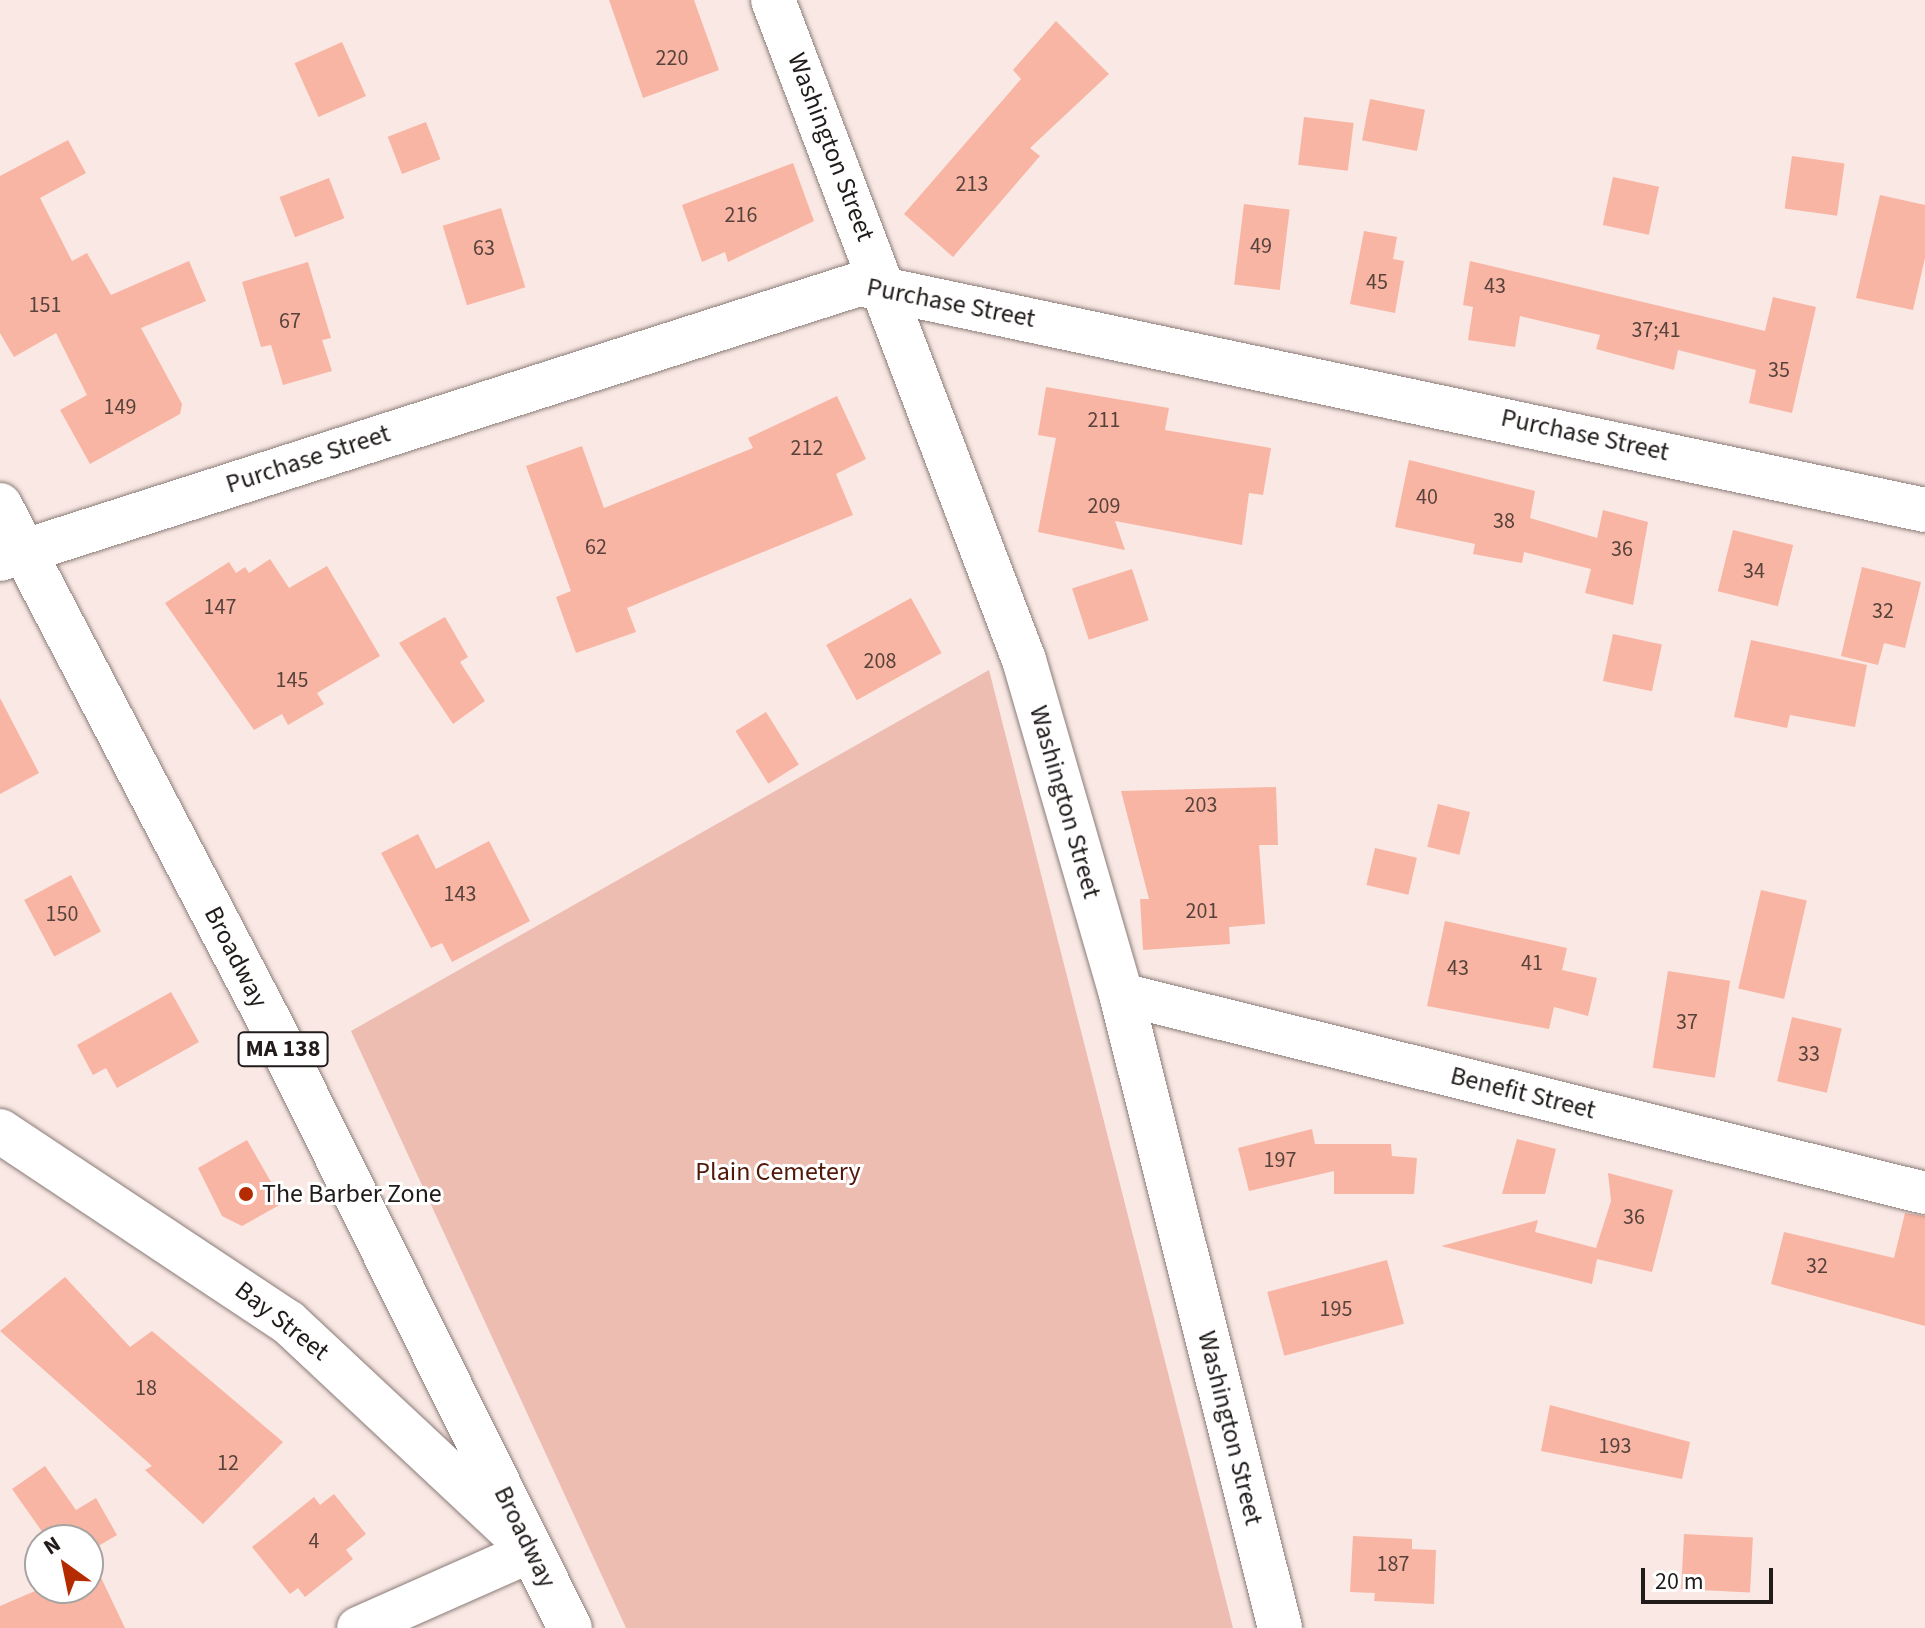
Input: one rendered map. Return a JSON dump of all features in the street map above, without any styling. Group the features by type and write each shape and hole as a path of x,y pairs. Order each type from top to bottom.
{"street":[{"name":"Washington Street","path":"773,0 1004,598 1121,994 1280,1628"},
{"name":"Purchase Street","path":"12,555 837,288 886,287 1925,510"},
{"name":"Broadway","path":"0,505 12,555 570,1628"},
{"name":"Benefit Street","path":"1121,994 1925,1193"},
{"name":"Bay Street","path":"0,1131 288,1322 532,1551"},
{"path":"358,1628 532,1551"}],"green space":[{"name":"Plain Cemetery","path":"989,670 1233,1628 626,1628 351,1031"}],"building":[{"path":"609,0 694,0 719,70 643,98"},
{"path":"1056,21 1109,74 1030,148 1040,156 953,257 904,214 1021,79 1013,70"},
{"path":"342,42 366,96 318,117 294,63"},
{"path":"1370,99 1425,110 1417,151 1362,140"},
{"path":"1304,117 1354,123 1348,171 1298,165"},
{"path":"426,122 440,159 402,174 388,137"},
{"path":"68,140 86,173 40,198 72,261 87,253 111,295 189,261 206,301 141,328 182,404 180,414 90,464 60,410 87,395 56,333 14,357 0,333 0,176"},
{"path":"1792,156 1844,163 1837,216 1785,208"},
{"path":"793,163 814,221 728,262 725,252 702,262 682,205"},
{"path":"1613,177 1659,187 1649,235 1603,225"},
{"path":"329,178 344,218 295,237 280,197"},
{"path":"1880,195 1925,205 1925,258 1913,310 1856,298"},
{"path":"1244,204 1290,210 1280,290 1234,284"},
{"path":"501,208 525,287 467,305 443,226"},
{"path":"1364,231 1397,237 1393,259 1404,261 1395,313 1350,304"},
{"path":"1470,261 1765,331 1773,297 1816,307 1792,413 1749,403 1756,370 1678,350 1674,370 1596,349 1600,335 1520,316 1515,347 1468,340 1473,307 1463,305"},
{"path":"308,262 331,338 322,340 332,371 283,385 271,345 261,347 242,282"},
{"path":"1046,387 1169,408 1165,430 1271,448 1263,495 1249,493 1242,545 1115,521 1125,550 1038,532 1056,438 1038,435"},
{"path":"837,396 866,459 836,474 853,515 627,608 636,632 576,653 556,597 571,591 526,466 582,446 604,508 753,448 748,438"},
{"path":"1409,460 1535,491 1530,518 1597,538 1603,510 1648,522 1633,605 1585,593 1591,569 1524,552 1522,563 1473,554 1475,544 1395,527"},
{"path":"1733,530 1793,545 1778,606 1718,591"},
{"path":"270,559 289,588 327,566 380,656 317,693 324,704 288,725 282,714 254,730 165,603 229,562 236,573 245,567 249,573"},
{"path":"1862,567 1921,582 1905,648 1884,643 1878,665 1841,656"},
{"path":"1132,569 1149,620 1089,640 1072,588"},
{"path":"911,598 942,653 857,700 826,645"},
{"path":"445,617 468,657 460,662 485,701 453,724 399,643"},
{"path":"1613,634 1662,644 1652,691 1603,681"},
{"path":"1751,640 1867,665 1855,727 1790,715 1787,728 1734,717"},
{"path":"0,698 39,773 0,794"},
{"path":"766,712 799,765 768,784 735,731"},
{"path":"1276,787 1278,845 1259,845 1265,924 1229,927 1230,944 1143,950 1140,899 1149,899 1121,791"},
{"path":"1438,804 1470,812 1459,855 1427,847"},
{"path":"418,834 436,869 489,841 530,921 452,962 442,943 431,948 381,853"},
{"path":"1375,848 1417,858 1408,895 1366,885"},
{"path":"71,875 101,932 54,956 24,900"},
{"path":"1761,890 1807,901 1784,999 1738,988"},
{"path":"1445,921 1567,948 1562,970 1597,978 1588,1016 1554,1007 1549,1029 1427,1006"},
{"path":"1668,971 1730,981 1715,1078 1653,1068"},
{"path":"171,992 199,1042 117,1088 106,1068 93,1075 77,1045"},
{"path":"1792,1017 1842,1028 1827,1093 1777,1081"},
{"path":"1312,1129 1315,1144 1391,1144 1392,1156 1417,1158 1414,1194 1334,1194 1334,1171 1249,1191 1238,1148"},
{"path":"1517,1139 1556,1149 1545,1194 1502,1194"},
{"path":"247,1140 283,1203 242,1226 222,1216 198,1168"},
{"path":"1608,1173 1673,1190 1652,1272 1597,1259 1592,1284 1441,1246 1538,1220 1535,1232 1596,1248 1611,1201"},
{"path":"1905,1213 1925,1216 1925,1326 1771,1284 1784,1232 1894,1258"},
{"path":"1387,1260 1404,1324 1284,1356 1267,1292"},
{"path":"65,1277 130,1347 152,1331 283,1442 203,1524 145,1470 152,1466 0,1331"},
{"path":"1550,1405 1690,1442 1682,1479 1541,1451"},
{"path":"45,1466 76,1510 96,1498 117,1535 104,1543 104,1524 37,1524 12,1489"},
{"path":"334,1494 366,1534 346,1550 353,1559 305,1597 298,1588 290,1594 252,1547 314,1497 320,1505"},
{"path":"1684,1534 1753,1538 1750,1593 1681,1589"},
{"path":"1353,1536 1412,1539 1412,1549 1436,1550 1434,1604 1374,1601 1375,1593 1350,1592"},
{"path":"104,1584 125,1628 0,1628 0,1606 24,1596 24,1604 104,1604"}],"place":[{"name":"The Barber Zone","path":"246,1194"}]}
